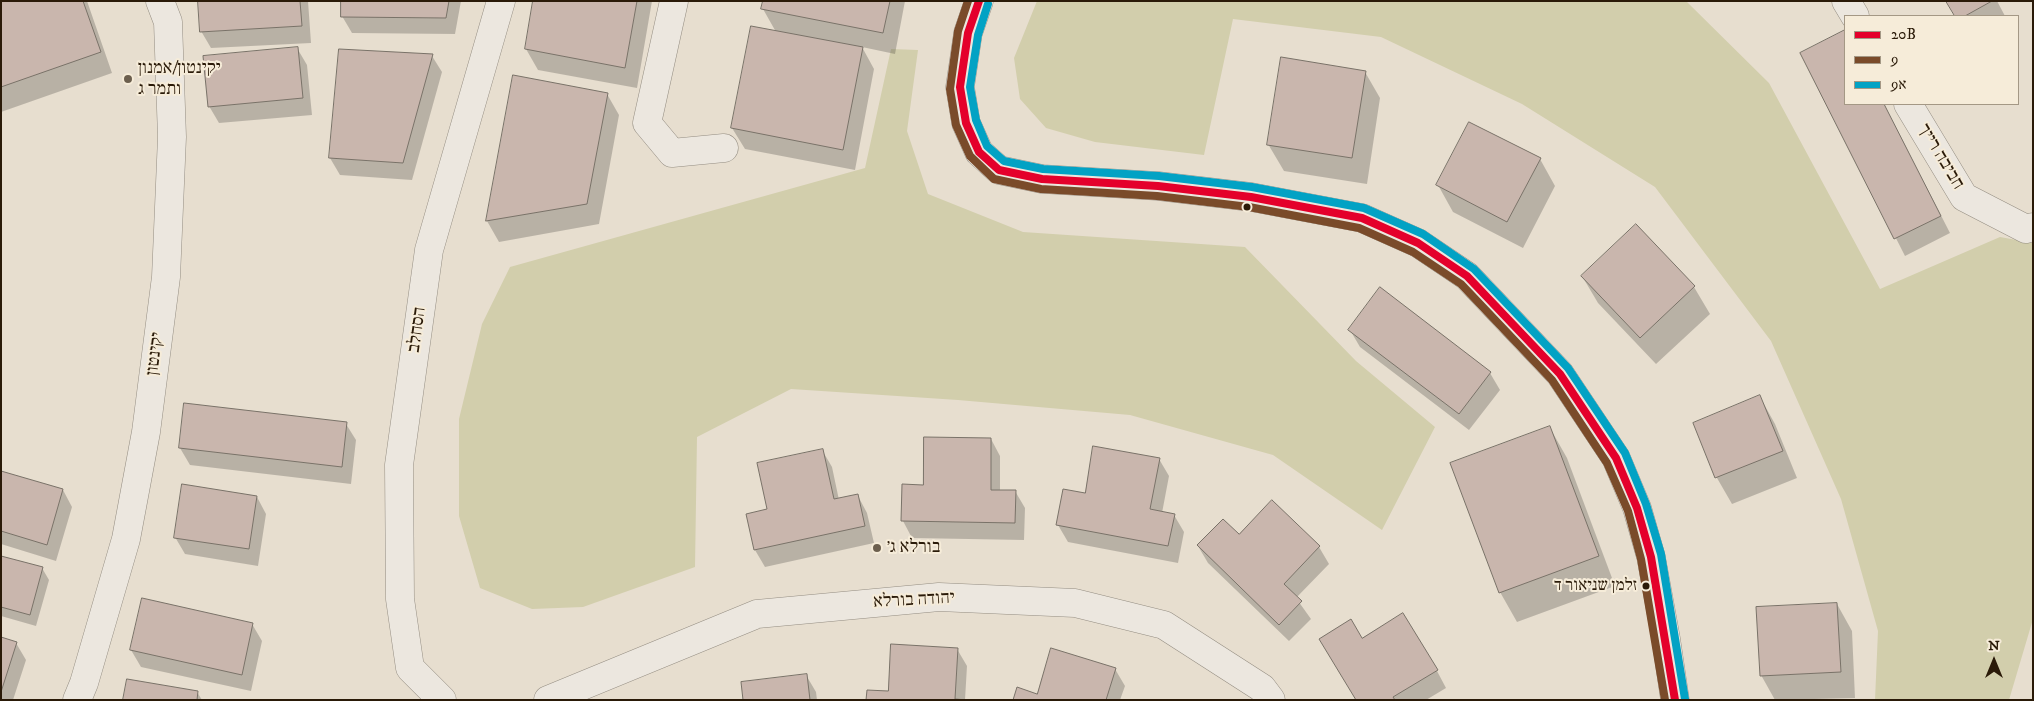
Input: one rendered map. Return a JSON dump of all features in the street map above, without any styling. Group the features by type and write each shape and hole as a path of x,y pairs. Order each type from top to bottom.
{"street":[{"name":"יקינטון","path":"77,700 84,683 126,539 146,432 166,277 172,137 168,22 160,1"},
{"name":"הסחלב","path":"442,700 410,668 400,600 400,455 428,250 501,1"},
{"path":"674,1 647,123 672,153 724,148"},
{"path":"979,1 968,33 960,87 966,123 978,152 999,170 1042,179 1158,186 1251,197 1362,218 1418,243 1467,276 1560,374 1616,458 1637,508 1651,557 1666,639 1674,700"},
{"path":"1846,1 1854,15"},
{"name":"חביבה רייך","path":"1909,105 1964,197 2026,228 2033,227"},
{"name":"יהודה בורלא","path":"548,700 757,614 939,597 1076,603 1164,626 1262,688 1271,700"}],"shaded area":[{"path":"1037,1 1686,1 1769,83 1880,289 2000,237 2033,243 2033,619 2009,700 1875,700 1878,631 1841,499 1771,341 1655,187 1522,104 1381,37 1233,19 1204,155 1095,142 1046,128 1020,99 1014,58"},
{"path":"891,49 918,50 907,131 928,194 1023,232 1245,247 1356,361 1435,427 1382,530 1273,455 1130,415 958,400 791,389 697,437 695,567 583,607 532,609 480,588 459,516 459,419 482,324 510,267 865,168"}],"building":[{"path":"1,1 83,1 101,52 1,87"},
{"path":"198,1 300,1 302,26 200,32"},
{"path":"341,1 449,1 446,18 341,17"},
{"path":"533,1 637,1 625,68 525,49"},
{"path":"763,1 890,1 883,33 761,9"},
{"path":"1946,1 1992,1 1967,15 1954,15"},
{"path":"751,26 863,47 843,150 731,128"},
{"path":"1844,31 1844,105 1885,105 1941,216 1894,239 1800,53"},
{"path":"298,47 303,98 208,107 203,56"},
{"path":"339,49 433,54 403,163 329,158"},
{"path":"1281,57 1366,71 1352,158 1267,145"},
{"path":"513,75 608,93 587,204 486,221"},
{"path":"1469,122 1541,158 1507,222 1436,185"},
{"path":"1636,224 1695,286 1640,338 1581,276"},
{"path":"1380,287 1491,372 1459,414 1348,330"},
{"path":"1760,395 1783,451 1715,478 1693,423"},
{"path":"184,403 347,422 342,467 179,448"},
{"path":"1550,426 1599,556 1499,593 1450,463"},
{"path":"924,437 991,438 991,490 1016,490 1015,523 901,521 902,484 923,485"},
{"path":"1093,446 1160,458 1150,509 1175,514 1168,546 1056,525 1063,489 1085,493"},
{"path":"823,449 834,499 858,494 865,526 754,550 746,514 767,509 757,463"},
{"path":"1,471 63,489 47,545 1,531"},
{"path":"182,484 257,496 249,549 174,538"},
{"path":"1272,500 1320,546 1284,584 1302,601 1279,625 1197,545 1223,519 1239,534"},
{"path":"1,556 43,567 30,615 1,607"},
{"path":"142,598 253,623 242,675 130,650"},
{"path":"1837,603 1841,672 1760,676 1756,607"},
{"path":"1403,613 1438,670 1393,697 1395,700 1356,700 1319,639 1351,619 1362,638"},
{"path":"1,637 17,642 1,692"},
{"path":"891,644 958,648 955,699 967,700 866,700 867,690 888,691"},
{"path":"1051,648 1116,668 1106,700 1013,700 1017,687 1037,694"},
{"path":"807,674 810,700 743,700 741,682"},
{"path":"127,679 198,691 197,700 123,700"}],"transit line":[{"name":"9","path":"968,1 958,31 950,89 956,125 970,156 994,179 1041,189 1157,196 1249,207 1359,228 1413,252 1461,284 1552,380 1607,463 1628,511 1641,559 1665,700"},
{"name":"20B","path":"979,1 968,33 960,87 966,123 979,152 999,170 1042,179 1158,186 1251,197 1362,218 1418,243 1467,276 1560,374 1616,458 1637,508 1651,557 1675,700"},
{"name":"9א","path":"988,4 978,35 970,87 976,120 987,146 1004,161 1043,169 1159,176 1252,187 1364,208 1423,234 1474,269 1568,368 1625,453 1646,504 1661,554 1685,699"}],"place":[{"name":"יקינטון/אמנון ותמר ג","path":"128,79"},
{"name":"בורלא ג׳","path":"877,548"},
{"name":"זלמן שניאור ד","path":"1646,586"}]}
